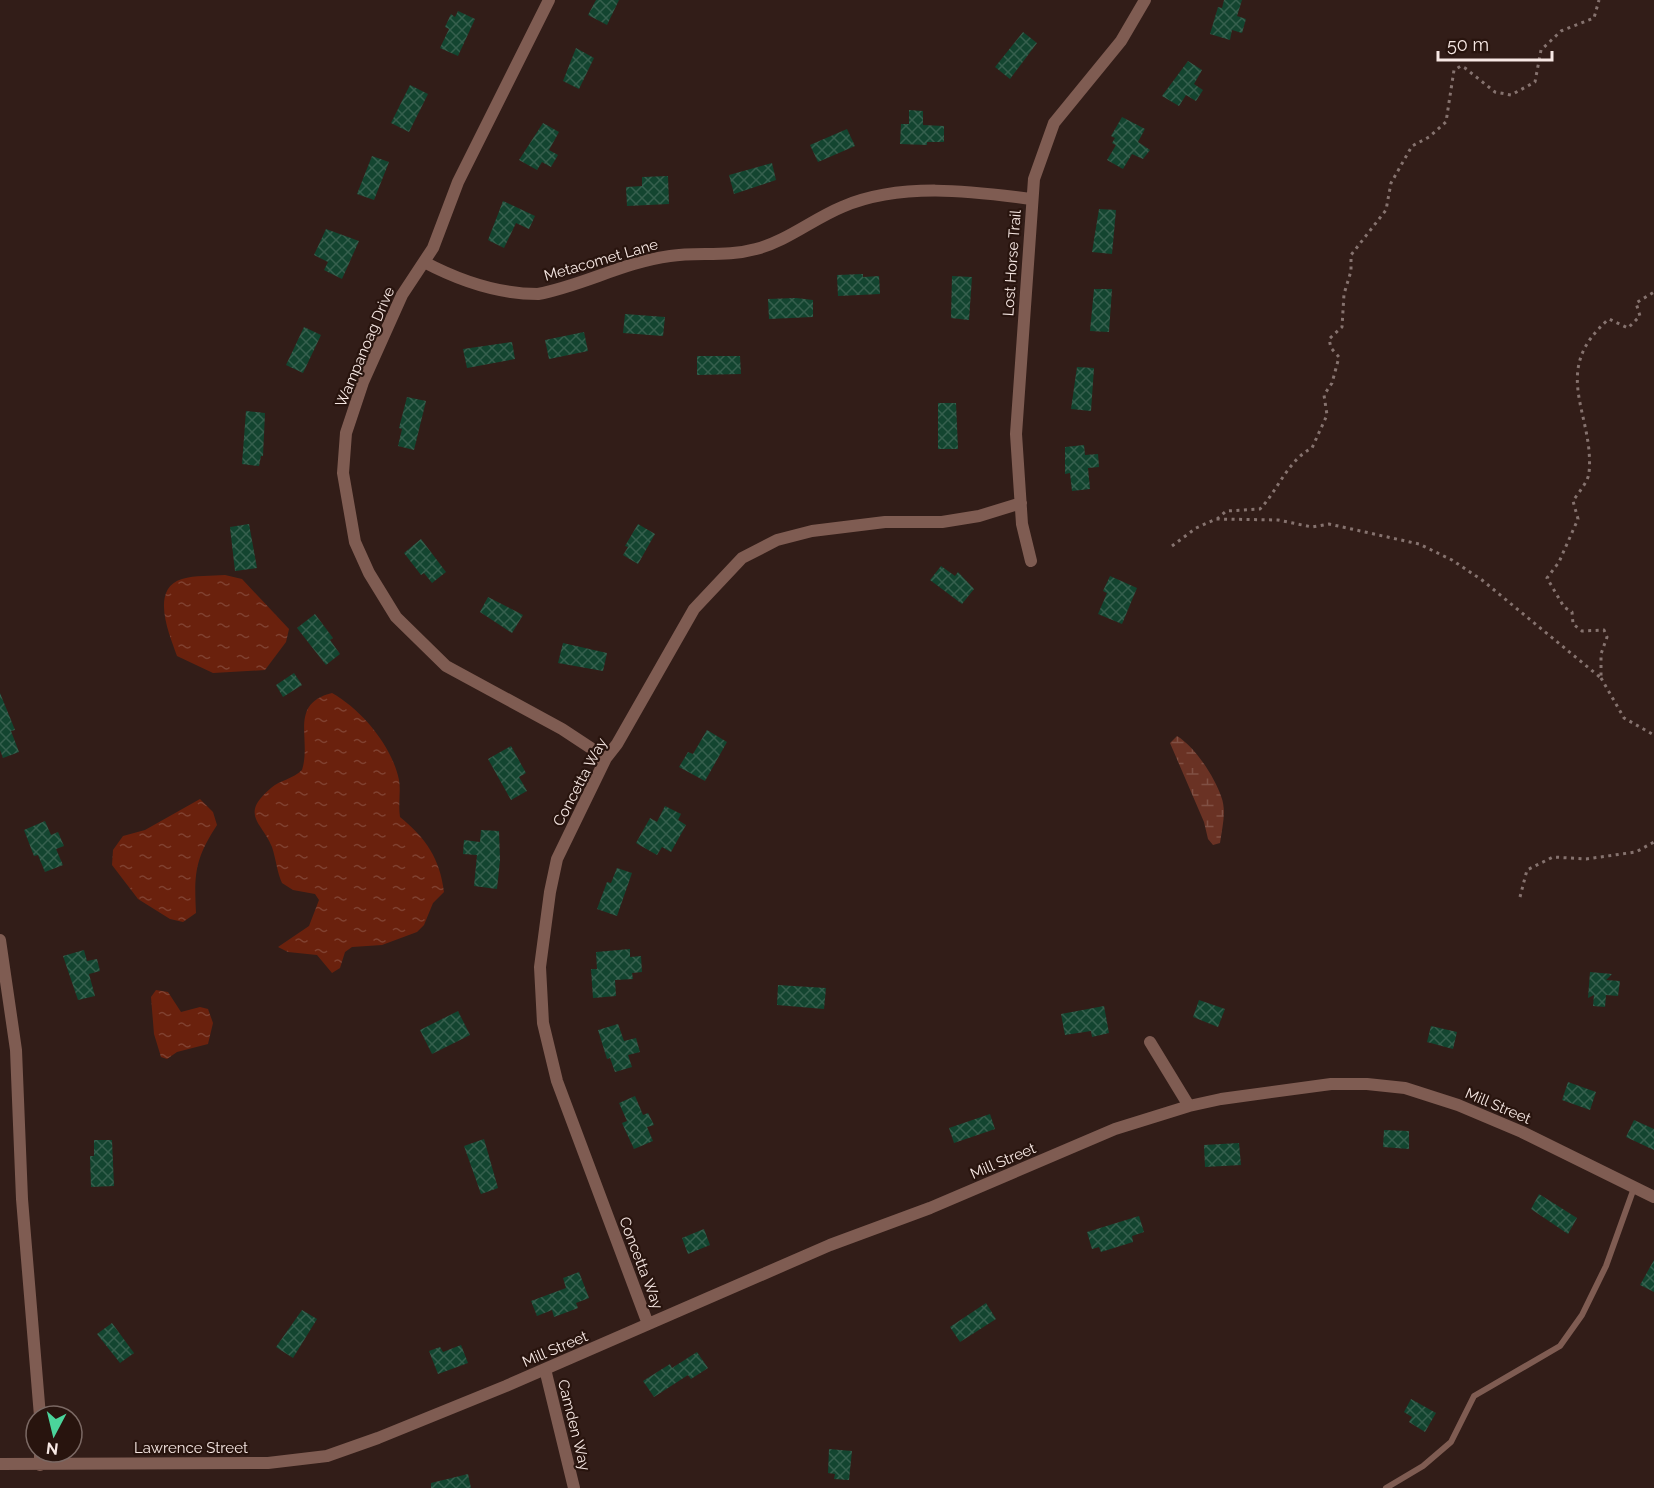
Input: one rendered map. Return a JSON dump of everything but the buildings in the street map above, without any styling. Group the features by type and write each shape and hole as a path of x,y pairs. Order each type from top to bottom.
{"street":[{"name":"Wampanoag Drive","path":"549,0 458,182 433,248 402,295 363,382 346,434 344,492 355,542 369,573 396,617 446,666 562,729 606,758"},
{"name":"Lost Horse Trail","path":"1031,561 1022,524 1016,434 1034,179 1054,123 1121,42 1145,0"},
{"name":"Metacomet Lane","path":"424,262 449,275 483,287 517,294 538,294 669,256 723,255 756,249 773,244 841,207 880,195 949,191 1032,199"},
{"name":"Concetta Way","path":"648,1324 557,1081 543,1023 540,967 557,859 606,758 617,744 694,609 742,558 777,540 812,531 885,522 942,522 979,516 1021,503"},
{"path":"0,940 16,1050 22,1199 39,1404"},
{"path":"1150,1041 1189,1106"},
{"name":"Mill Street","path":"378,1438 545,1369 830,1245 930,1208 1115,1129 1189,1106 1331,1084 1367,1084 1405,1088 1458,1105 1522,1132 1654,1197"},
{"name":"Camden Way","path":"545,1369 574,1488"},
{"name":"Lawrence Street","path":"0,1464 291,1462 327,1456 378,1438"}],"lane":[{"path":"1386,1488 1423,1466 1451,1442 1474,1396 1560,1346 1582,1315 1606,1266 1634,1188"}],"path":[{"path":"1172,546 1196,528 1227,511 1260,509 1275,494 1297,456 1312,448 1327,415 1324,395 1332,383 1339,357 1331,348 1329,339 1342,327 1344,294 1352,271 1351,255 1386,210 1390,183 1412,146 1429,137 1446,122 1454,70 1461,66 1495,92 1511,95 1534,82 1541,50 1561,31 1594,18 1599,0"},
{"path":"1654,292 1636,303 1640,315 1628,328 1609,319 1592,333 1585,344 1578,374 1577,401 1586,441 1589,476 1573,501 1578,519 1559,562 1547,578 1564,607 1572,612 1573,624 1582,631 1604,630 1607,637 1601,654 1601,678 1607,692 1624,718 1654,735"},
{"path":"1216,519 1278,520 1312,527 1329,524 1419,544 1452,560 1482,580 1601,678"},
{"path":"1520,897 1527,870 1553,857 1612,857 1636,852 1654,842"}],"green space":[{"path":"1177,736 1197,755 1218,788 1224,808 1220,843 1213,845 1208,839 1204,822 1170,743"}],"water":[{"path":"225,575 242,579 289,629 286,642 265,670 213,673 177,656 164,614 166,592 172,584 182,579"},
{"path":"332,693 365,719 390,754 399,780 400,817 417,833 430,850 439,869 444,892 433,903 424,925 417,932 382,945 352,947 345,952 340,968 332,973 317,955 288,952 278,947 309,926 319,900 315,894 293,890 282,883 272,847 255,812 261,797 271,788 302,770 306,714 310,705 318,698"},
{"path":"200,799 213,812 217,825 200,857 195,887 196,913 183,922 170,919 138,899 112,865 113,850 123,836 145,830"},
{"path":"156,990 168,992 181,1012 200,1007 208,1009 213,1023 208,1044 177,1052 167,1059 161,1057 154,1034 151,997"}]}
